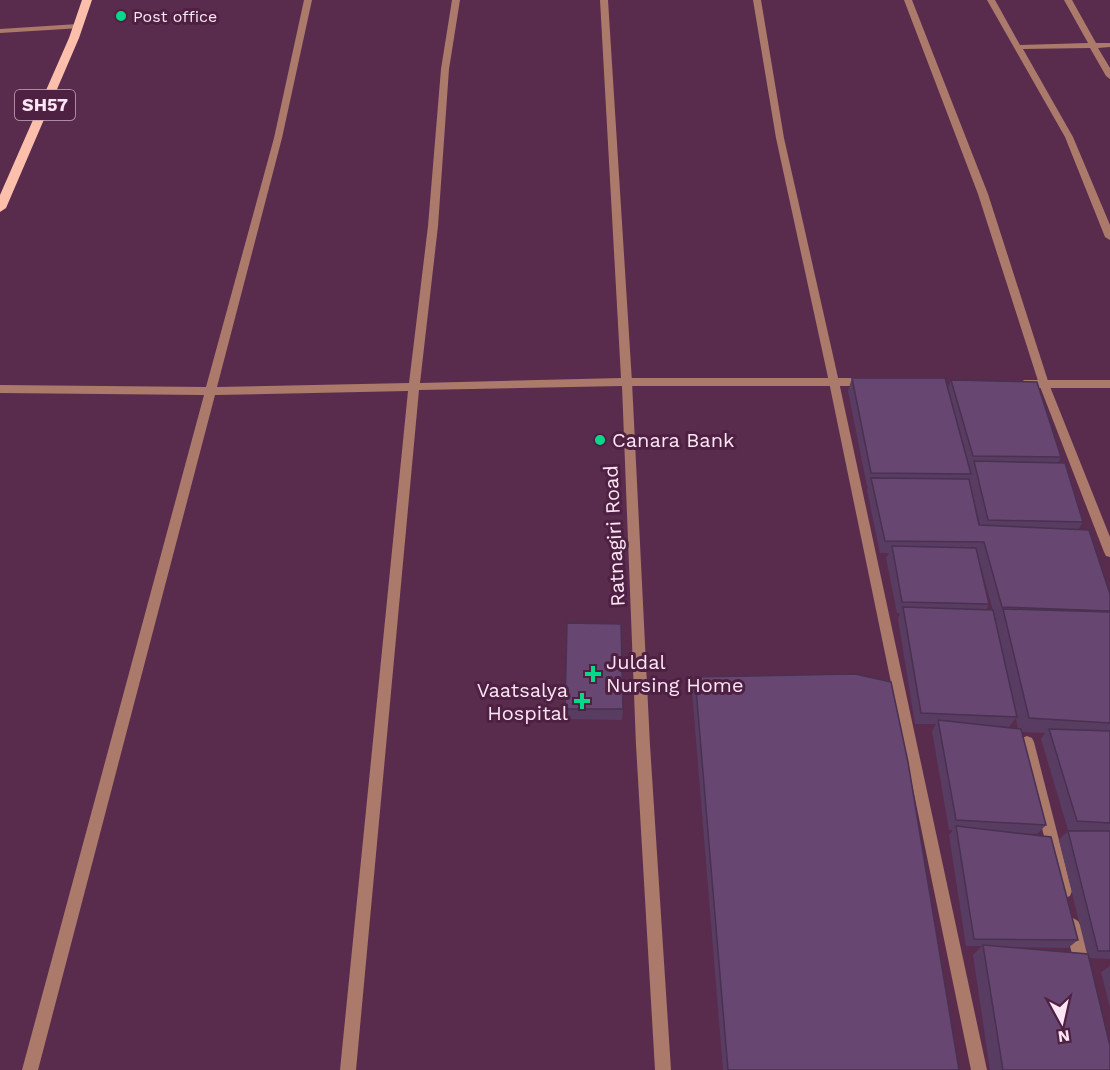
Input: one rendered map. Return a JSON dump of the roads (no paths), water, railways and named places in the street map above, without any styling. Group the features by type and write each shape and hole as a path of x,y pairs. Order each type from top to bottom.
{"main road":[{"name":"SH57","path":"0,208 87,0"}],"street":[{"path":"30,1070 278,138 308,0"},
{"path":"348,1070 414,388 433,226 445,69 456,0"},
{"name":"Ratnagiri Road","path":"604,0 627,382 643,745 663,1070"},
{"path":"757,0 780,138 980,1070"},
{"path":"908,0 983,194 1044,384 1110,552"},
{"path":"991,0 1069,137 1110,237"},
{"path":"1068,0 1110,76"},
{"path":"0,31 78,26"},
{"path":"1018,47 1110,45"},
{"path":"0,389 211,391 627,382 881,382"},
{"path":"1009,384 1110,384"},
{"path":"1027,742 1087,980"}],"place":[{"name":"Post office","path":"121,16"},
{"name":"Canara Bank","path":"600,440"},
{"name":"Juldal Nursing Home","path":"593,674"},
{"name":"Vaatsalya Hospital","path":"582,701"}]}
